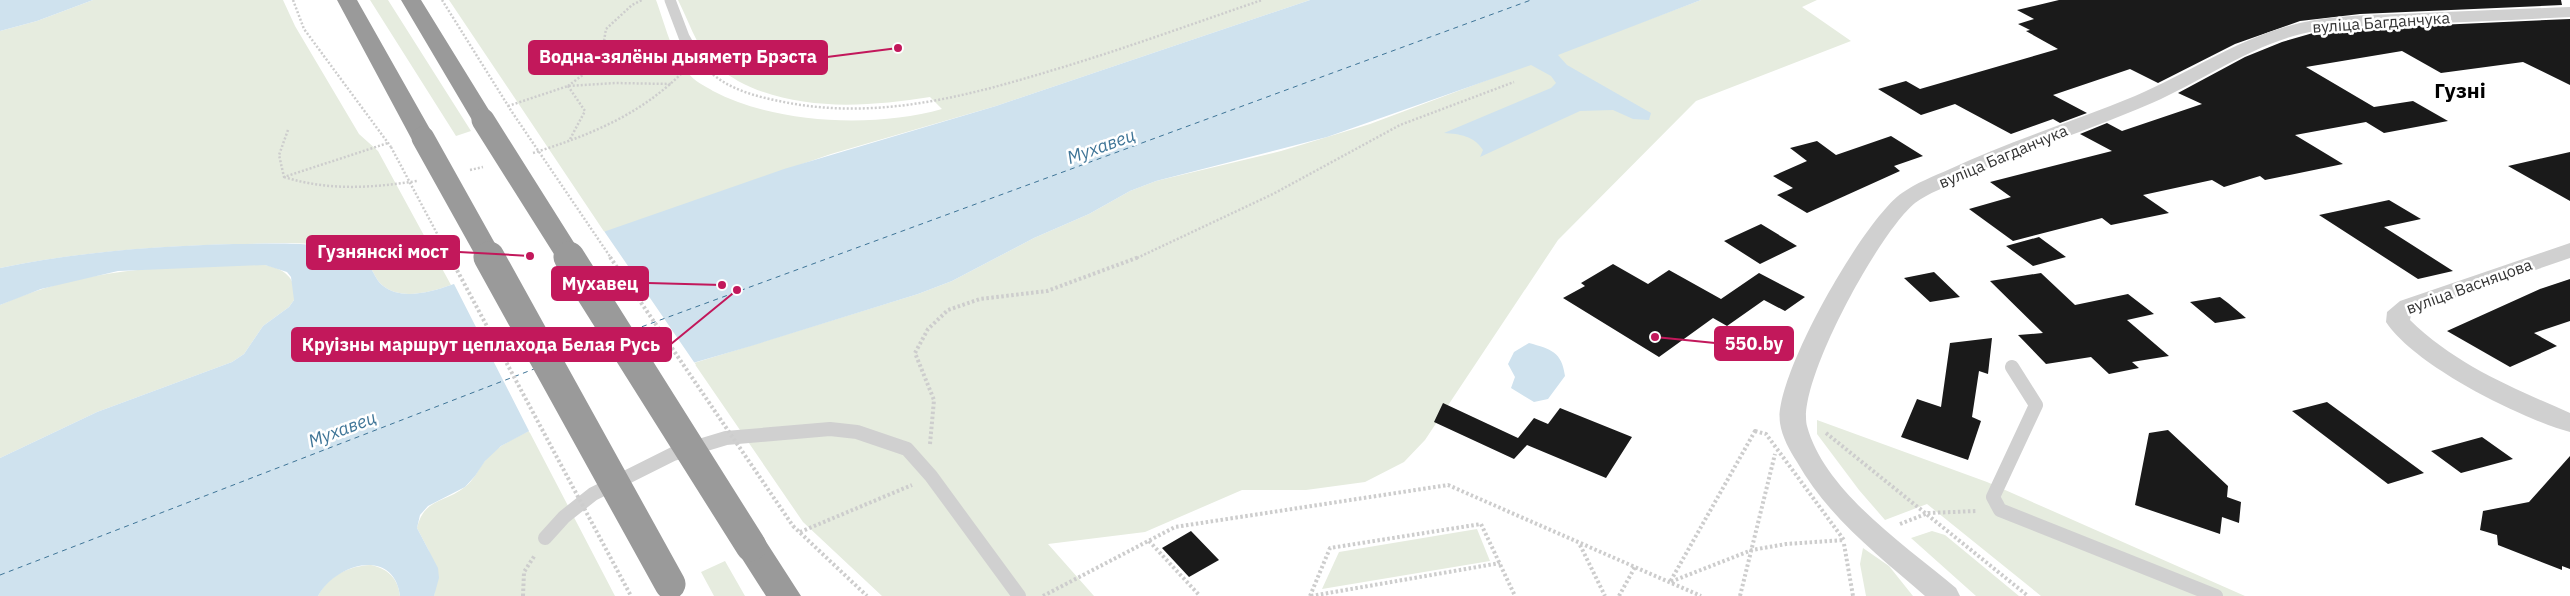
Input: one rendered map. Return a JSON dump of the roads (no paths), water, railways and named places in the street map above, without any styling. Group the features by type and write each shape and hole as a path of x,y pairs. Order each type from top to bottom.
{"highway":[{"path":"347,0 673,590"},
{"path":"411,0 483,120 784,596"}],"street":[{"name":"вуліца Багданчука","path":"1945,596 1857,518 1824,482 1797,438 1792,419 1798,388 1829,315 1879,229 1906,200 1975,164 2142,100 2242,51 2300,28 2374,21 2570,12"},
{"name":"вуліца Васняцова","path":"2570,250 2408,306 2399,312 2398,322 2409,335 2469,376 2517,401 2570,423"}],"lane":[{"path":"670,0 684,37 696,58"},
{"path":"2012,367 2036,405 1993,497 2000,510 2216,596"},
{"path":"546,538 564,517 592,494 631,473 673,454 726,438 830,428 857,432 906,449 931,476 1019,596"}],"water":[{"path":"0,0 93,0 37,21 0,31"},
{"path":"1310,0 1701,0 1558,55 1567,65 1651,113 1649,120 1633,119 1613,110 1580,111 1480,157 1483,150 1471,139 1461,135 1444,133 1551,88 1556,83 1551,76 1531,65 1327,137 1156,181 1130,191 1089,214 1034,238 952,281 918,294 614,386 501,446 485,461 465,487 428,506 420,515 417,528 438,568 439,578 434,596 400,596 395,581 387,571 376,566 364,565 338,575 326,585 318,596 0,596 0,458 97,412 232,362 244,354 263,326 289,307 294,300 291,277 287,272 265,265 118,271 41,289 0,305 0,268 87,254 146,248 234,244 298,244 324,246 345,251 363,259 380,283 390,290 398,293 416,294 451,285 784,169 996,106"},
{"path":"1529,343 1554,353 1561,362 1565,376 1548,399 1534,402 1511,388 1515,377 1508,364 1514,352"}],"place":[{"name":"Водна-зялёны дыяметр Брэста","path":"898,48"},
{"name":"Гузнянскі мост","path":"530,256"},
{"name":"Мухавец","path":"722,285"},
{"name":"Круізны маршрут цеплахода Белая Русь","path":"737,290"},
{"name":"550.by","path":"1655,337"}],"district":[{"name":"Гузні","path":"2460,90"}]}
